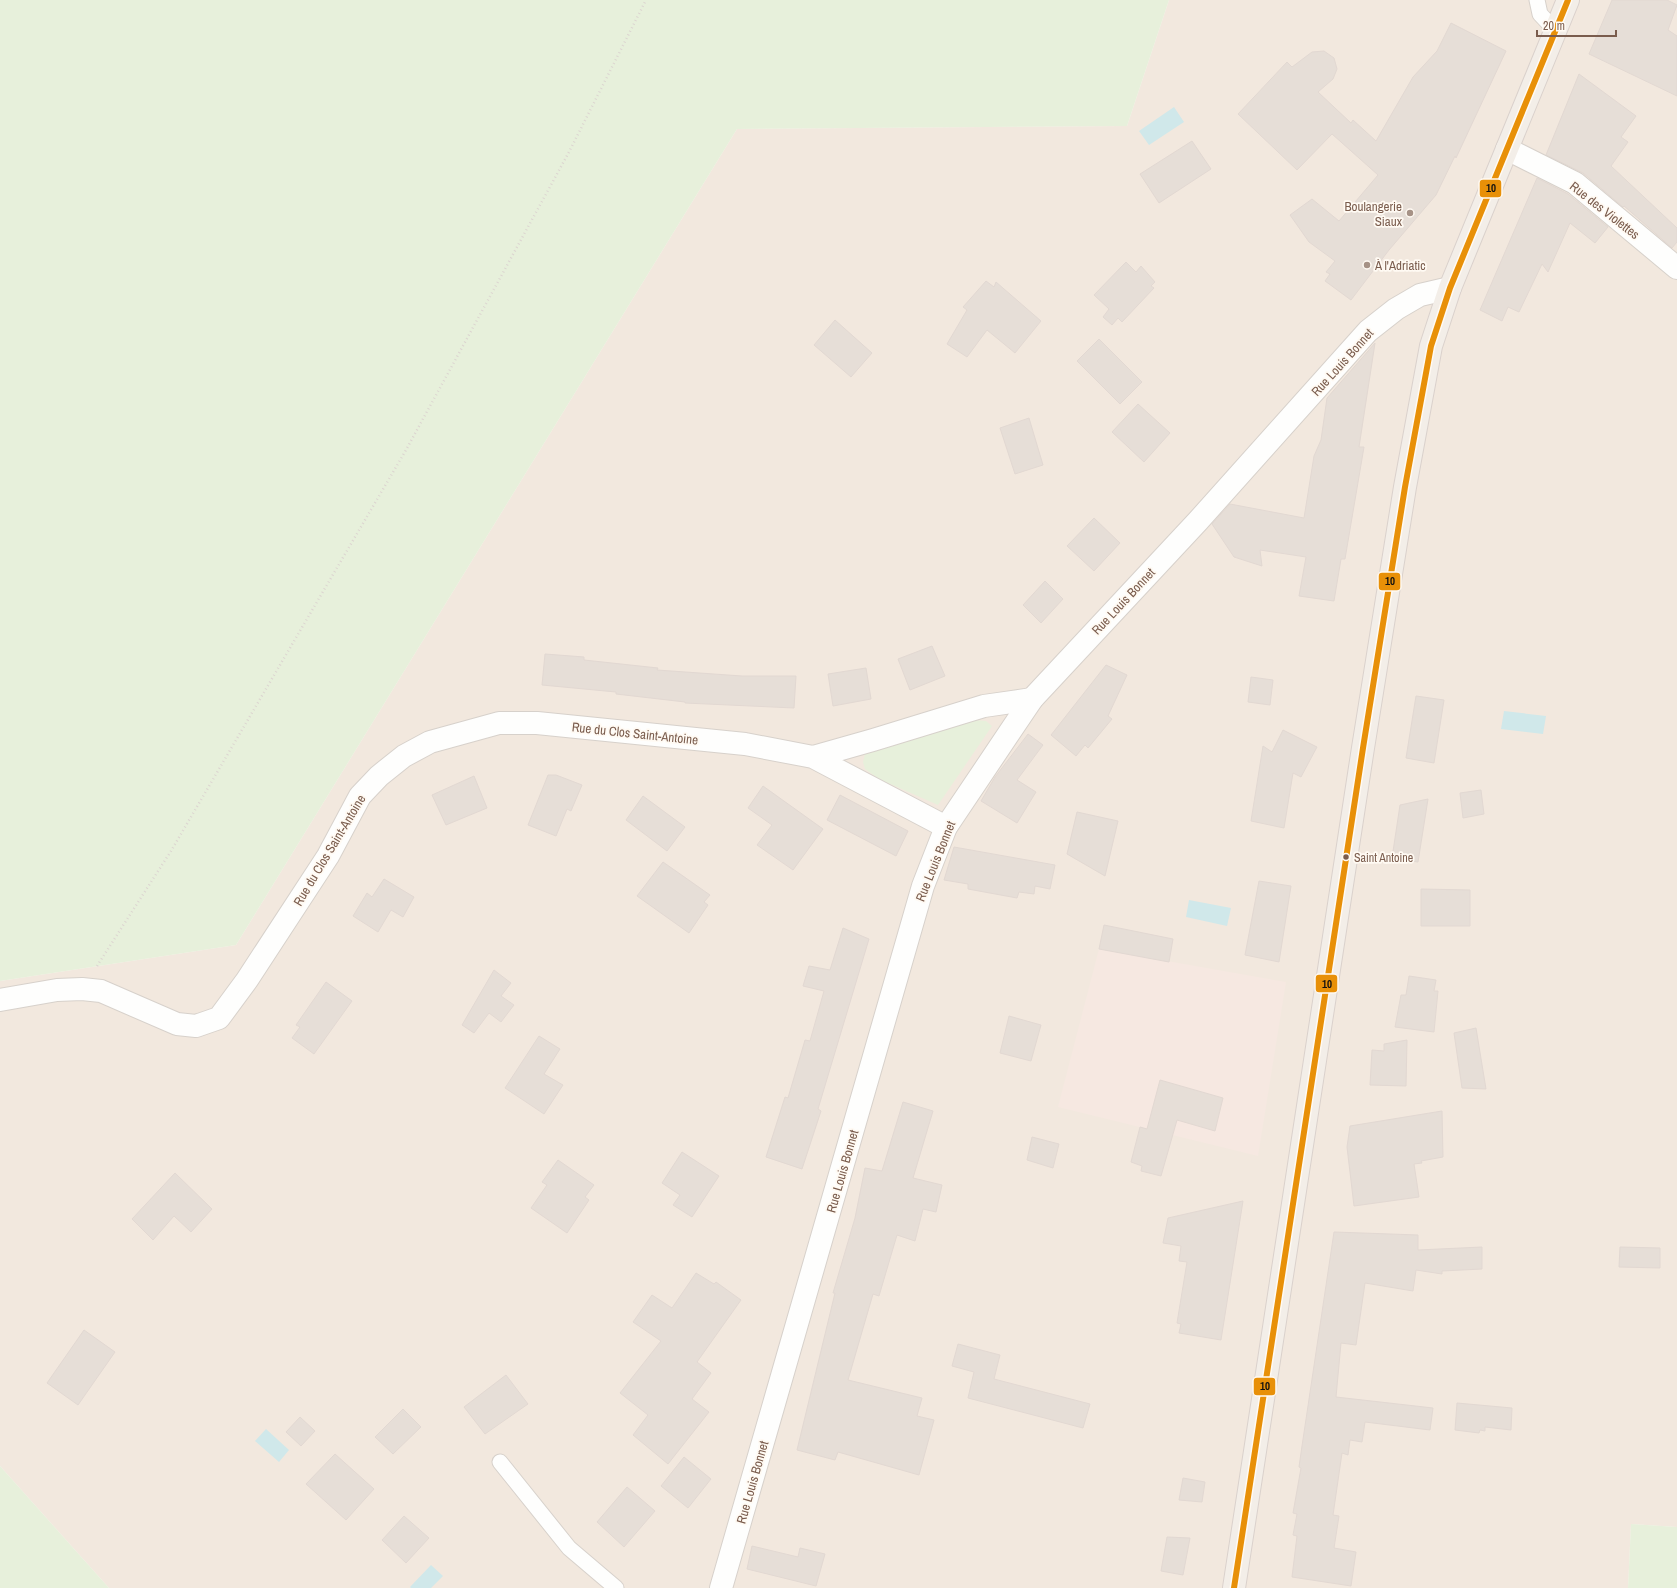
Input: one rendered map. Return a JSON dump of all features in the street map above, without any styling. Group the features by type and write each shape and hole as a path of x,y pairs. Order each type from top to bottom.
{"main road":[{"path":"1234,1588 1363,748 1405,488 1431,346 1450,288 1568,0"}],"street":[{"name":"Rue des Violettes","path":"1507,149 1575,183 1677,268"},
{"name":"Rue Louis Bonnet","path":"722,1588 923,886 946,828 1032,699 1203,515 1368,331 1396,309 1420,296 1450,288"},
{"name":"Rue du Clos Saint-Antoine","path":"813,757 984,706 1032,699"},
{"name":"Rue du Clos Saint-Antoine","path":"0,1000 57,990 82,989 101,991 178,1024 196,1026 219,1018 247,980 328,856 360,796 379,776 404,756 430,742 498,723 537,724 745,744 813,757 946,828"}],"lane":[{"path":"1537,0 1540,14 1555,30"},
{"path":"500,1462 569,1548 616,1588"}],"path":[{"path":"82,989 171,851 406,450 570,152 646,0"}],"shaded area":[{"path":"1169,0 1677,0 1677,1527 1631,1524 1628,1588 109,1588 0,1466 0,981 236,945 737,129 1127,126"},
{"path":"1099,949 1286,982 1258,1156 1058,1107"}],"green space":[{"path":"0,0 1169,0 1127,126 737,129 236,945 0,981"},
{"path":"974,720 986,721 992,726 938,805 879,779 865,769 863,762 865,754"},
{"path":"0,1466 109,1588 0,1588"},
{"path":"1631,1524 1677,1527 1677,1588 1628,1588"}],"water":[{"path":"1174,107 1184,122 1149,145 1139,131"},
{"path":"1504,711 1546,716 1543,734 1501,729"},
{"path":"1189,900 1231,908 1227,926 1186,917"},
{"path":"266,1429 289,1450 279,1462 255,1441"},
{"path":"431,1565 443,1576 431,1588 411,1588 410,1587"}],"building":[{"path":"1612,0 1667,0 1677,5 1668,30 1677,36 1677,96 1589,54"},
{"path":"1451,23 1506,51 1456,158 1455,156 1436,195 1389,250 1351,300 1325,281 1330,274 1326,272 1335,261 1309,242 1290,215 1312,199 1339,221 1378,175 1332,134 1297,170 1238,114 1287,62 1292,67 1312,52 1324,51 1334,58 1337,69 1333,79 1318,92 1351,123 1353,120 1376,141 1413,77 1437,51"},
{"path":"1579,74 1636,116 1621,137 1628,142 1611,166 1677,228 1677,242 1672,248 1583,173 1546,155"},
{"path":"1192,141 1211,169 1159,203 1140,174"},
{"path":"1537,178 1568,194 1608,227 1595,243 1570,223 1548,272 1542,264 1519,312 1508,307 1502,321 1480,310"},
{"path":"1126,262 1136,272 1141,266 1155,282 1151,286 1154,288 1122,322 1118,318 1112,325 1103,317 1109,309 1094,295"},
{"path":"986,281 994,287 996,282 1041,321 1015,353 987,330 967,357 947,344 967,310 963,307"},
{"path":"835,320 872,353 851,377 814,345"},
{"path":"1099,339 1142,382 1120,404 1077,361"},
{"path":"1375,343 1359,447 1364,447 1345,559 1341,559 1334,601 1299,596 1306,557 1260,550 1262,566 1234,557 1212,524 1230,504 1304,518 1314,456 1321,440 1327,398"},
{"path":"1138,404 1170,433 1144,462 1112,432"},
{"path":"1029,418 1043,465 1015,474 1000,428"},
{"path":"1094,518 1120,543 1094,571 1067,546"},
{"path":"1045,581 1063,599 1041,623 1023,605"},
{"path":"932,646 945,676 910,690 898,659"},
{"path":"545,654 584,657 584,660 658,668 657,670 742,676 796,676 794,708 685,703 616,694 616,692 542,685"},
{"path":"1106,665 1127,675 1108,716 1112,719 1088,748 1085,745 1076,756 1051,735"},
{"path":"866,668 871,699 833,706 828,674"},
{"path":"1251,677 1273,680 1270,705 1248,702"},
{"path":"1416,696 1444,700 1434,763 1406,758"},
{"path":"1283,730 1317,747 1301,777 1293,773 1284,828 1251,821 1263,746 1272,752"},
{"path":"1028,734 1043,745 1017,780 1036,792 1017,823 981,801 995,777"},
{"path":"548,775 556,775 582,785 571,811 567,809 556,836 528,825"},
{"path":"474,776 487,808 446,825 432,795"},
{"path":"763,786 823,829 793,870 757,845 772,825 748,808"},
{"path":"1481,790 1484,814 1463,818 1460,793"},
{"path":"840,795 908,831 896,856 827,820"},
{"path":"643,796 685,827 667,851 626,820"},
{"path":"1428,799 1418,862 1392,858 1400,805"},
{"path":"1077,812 1118,821 1105,876 1067,854"},
{"path":"954,847 1055,865 1050,889 1035,886 1034,894 1019,892 1017,898 968,889 968,884 944,880"},
{"path":"663,862 710,895 704,902 708,905 689,933 637,896"},
{"path":"384,879 414,897 403,917 391,910 378,932 353,916 367,893 372,897"},
{"path":"1259,881 1291,886 1279,962 1245,955"},
{"path":"1421,889 1470,890 1470,926 1421,926"},
{"path":"1104,925 1173,939 1169,962 1099,949"},
{"path":"843,928 869,939 818,1109 821,1111 802,1169 766,1157 785,1097 788,1098 805,1040 810,1041 824,991 803,986 809,966 830,970"},
{"path":"494,970 511,983 501,996 514,1005 501,1022 489,1013 474,1033 462,1025"},
{"path":"1409,976 1436,980 1434,991 1438,991 1434,1032 1395,1027 1401,995 1406,995"},
{"path":"326,982 352,1001 314,1054 292,1038 300,1027 296,1025"},
{"path":"1009,1016 1041,1025 1031,1061 1000,1053"},
{"path":"1476,1028 1486,1089 1462,1088 1454,1033"},
{"path":"539,1036 560,1049 544,1074 563,1085 544,1114 505,1088"},
{"path":"1407,1040 1406,1086 1370,1085 1372,1050 1384,1051 1384,1044"},
{"path":"1160,1080 1223,1098 1215,1131 1177,1120 1161,1176 1141,1171 1142,1166 1131,1162 1140,1127 1147,1129"},
{"path":"903,1102 933,1111 913,1178 942,1185 936,1212 923,1209 915,1241 897,1235 879,1296 873,1294 848,1380 922,1398 917,1416 934,1420 919,1475 838,1452 835,1460 797,1450 835,1293 833,1293 855,1218 865,1168 882,1171"},
{"path":"1442,1111 1443,1157 1421,1161 1422,1163 1414,1164 1419,1197 1354,1206 1347,1147 1350,1126"},
{"path":"1032,1137 1059,1144 1053,1168 1027,1160"},
{"path":"682,1152 719,1176 692,1217 673,1205 680,1195 662,1183"},
{"path":"558,1160 594,1185 585,1197 589,1200 567,1233 531,1208 547,1185 542,1182"},
{"path":"175,1173 212,1209 191,1232 174,1216 153,1240 132,1219"},
{"path":"1243,1201 1221,1340 1179,1333 1181,1324 1177,1323 1187,1262 1179,1261 1181,1246 1163,1243 1168,1218"},
{"path":"1334,1232 1418,1235 1418,1250 1482,1247 1482,1269 1442,1271 1442,1274 1416,1270 1413,1291 1365,1283 1356,1345 1341,1343 1336,1397 1433,1408 1430,1430 1365,1422 1362,1442 1350,1440 1348,1455 1342,1453 1333,1515 1339,1516 1334,1548 1356,1552 1351,1586 1292,1577 1297,1536 1293,1535 1297,1514 1293,1513 1301,1468 1299,1467"},
{"path":"1620,1247 1660,1248 1660,1268 1619,1267"},
{"path":"696,1273 714,1284 716,1282 741,1300 697,1362 711,1373 692,1399 709,1412 668,1464 633,1435 648,1415 620,1393 661,1341 633,1322 652,1295 672,1308"},
{"path":"84,1330 115,1352 78,1405 47,1383"},
{"path":"958,1344 1000,1355 994,1379 1090,1404 1083,1428 968,1398 974,1372 952,1366"},
{"path":"506,1375 528,1404 485,1434 464,1407"},
{"path":"1457,1403 1512,1408 1511,1430 1485,1427 1485,1431 1480,1430 1479,1433 1455,1430"},
{"path":"403,1409 421,1427 393,1454 375,1437"},
{"path":"300,1417 315,1431 301,1446 286,1432"},
{"path":"335,1454 374,1489 346,1520 306,1484"},
{"path":"684,1457 711,1479 688,1508 661,1486"},
{"path":"1183,1478 1205,1482 1202,1502 1179,1500"},
{"path":"627,1487 655,1511 624,1547 597,1522"},
{"path":"404,1516 429,1538 406,1563 382,1540"},
{"path":"1167,1537 1190,1538 1183,1575 1161,1571"},
{"path":"752,1546 798,1557 800,1548 825,1554 816,1586 747,1569"}],"transit line":[{"name":"10","path":"1234,1588 1363,748 1405,487 1431,346 1450,288 1568,0"}],"place":[{"name":"Boulangerie Siaux","path":"1410,213"},
{"name":"À l'Adriatic","path":"1367,265"},
{"name":"Saint Antoine","path":"1346,857"}]}
